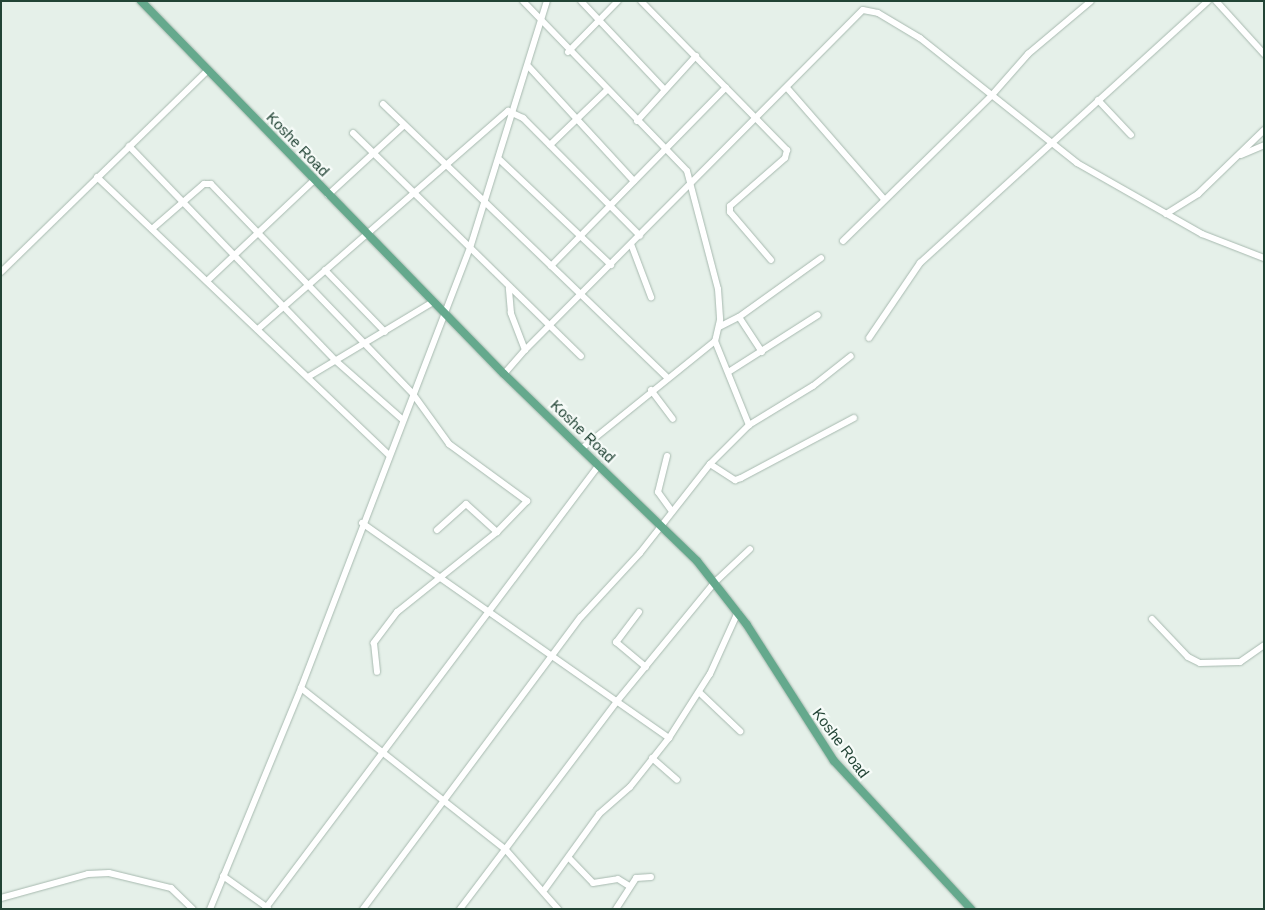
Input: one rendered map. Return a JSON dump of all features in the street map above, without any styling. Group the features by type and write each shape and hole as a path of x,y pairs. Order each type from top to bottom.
{"main road":[{"name":"Koshe Road","path":"141,1 313,181 443,313 660,525 715,582 738,612 834,762 971,909"}],"street":[{"path":"523,1 568,52 666,150 692,182 718,289 719,327 715,341 666,376 581,449"},
{"path":"210,909 301,688 362,523 470,248 515,113 547,1"},
{"path":"581,1 665,90"},
{"path":"568,52 618,1"},
{"path":"641,1 757,116 788,154 730,212 771,260"},
{"path":"843,241 992,95 1028,54 1091,1"},
{"path":"869,338 916,267 1208,1"},
{"path":"1216,1 1264,54"},
{"path":"504,374 525,350 581,296 757,116 788,89 863,10 878,13 920,38 1077,163 1222,244 1264,258"},
{"path":"637,121 696,56"},
{"path":"529,67 634,181"},
{"path":"1,272 208,70"},
{"path":"551,266 726,87"},
{"path":"788,89 884,199"},
{"path":"550,145 607,90"},
{"path":"1098,100 1131,135"},
{"path":"383,104 444,166 666,376"},
{"path":"258,329 413,195 493,120 508,111 515,113 550,145 640,236"},
{"path":"328,195 403,126"},
{"path":"1166,214 1193,198 1264,130"},
{"path":"353,133 413,195 581,356"},
{"path":"1238,156 1264,145"},
{"path":"129,146 336,361 403,420"},
{"path":"500,160 611,265"},
{"path":"97,177 390,454"},
{"path":"207,281 313,181"},
{"path":"152,229 204,184 211,184 260,231 414,394 449,444 527,501 498,532 400,609 374,644 377,672"},
{"path":"631,244 651,297"},
{"path":"719,327 739,317 821,258"},
{"path":"325,270 385,332"},
{"path":"509,288 511,313 525,350"},
{"path":"308,377 433,302"},
{"path":"730,372 818,315"},
{"path":"739,317 762,352"},
{"path":"715,341 730,372 749,424"},
{"path":"363,909 446,802 581,617 710,464 749,424 814,386 850,356"},
{"path":"651,390 673,419"},
{"path":"710,464 735,480 854,418"},
{"path":"667,456 658,492 672,511"},
{"path":"223,876 267,908 380,754 489,613 598,465"},
{"path":"437,530 466,504 498,532"},
{"path":"362,523 440,576 489,613 618,700 669,738"},
{"path":"460,909 618,700 715,582 750,549"},
{"path":"639,612 616,642 646,667"},
{"path":"545,889 570,859 599,814 669,738 699,692 738,612"},
{"path":"1152,619 1188,657 1200,663 1240,662 1264,645"},
{"path":"301,688 380,754 446,802 506,850 545,889 558,909"},
{"path":"699,692 740,731"},
{"path":"652,758 677,780"},
{"path":"570,859 593,883 618,879 629,886"},
{"path":"1,898 88,874 109,873 172,888 193,909"},
{"path":"616,909 629,886 638,876 651,877"}]}
